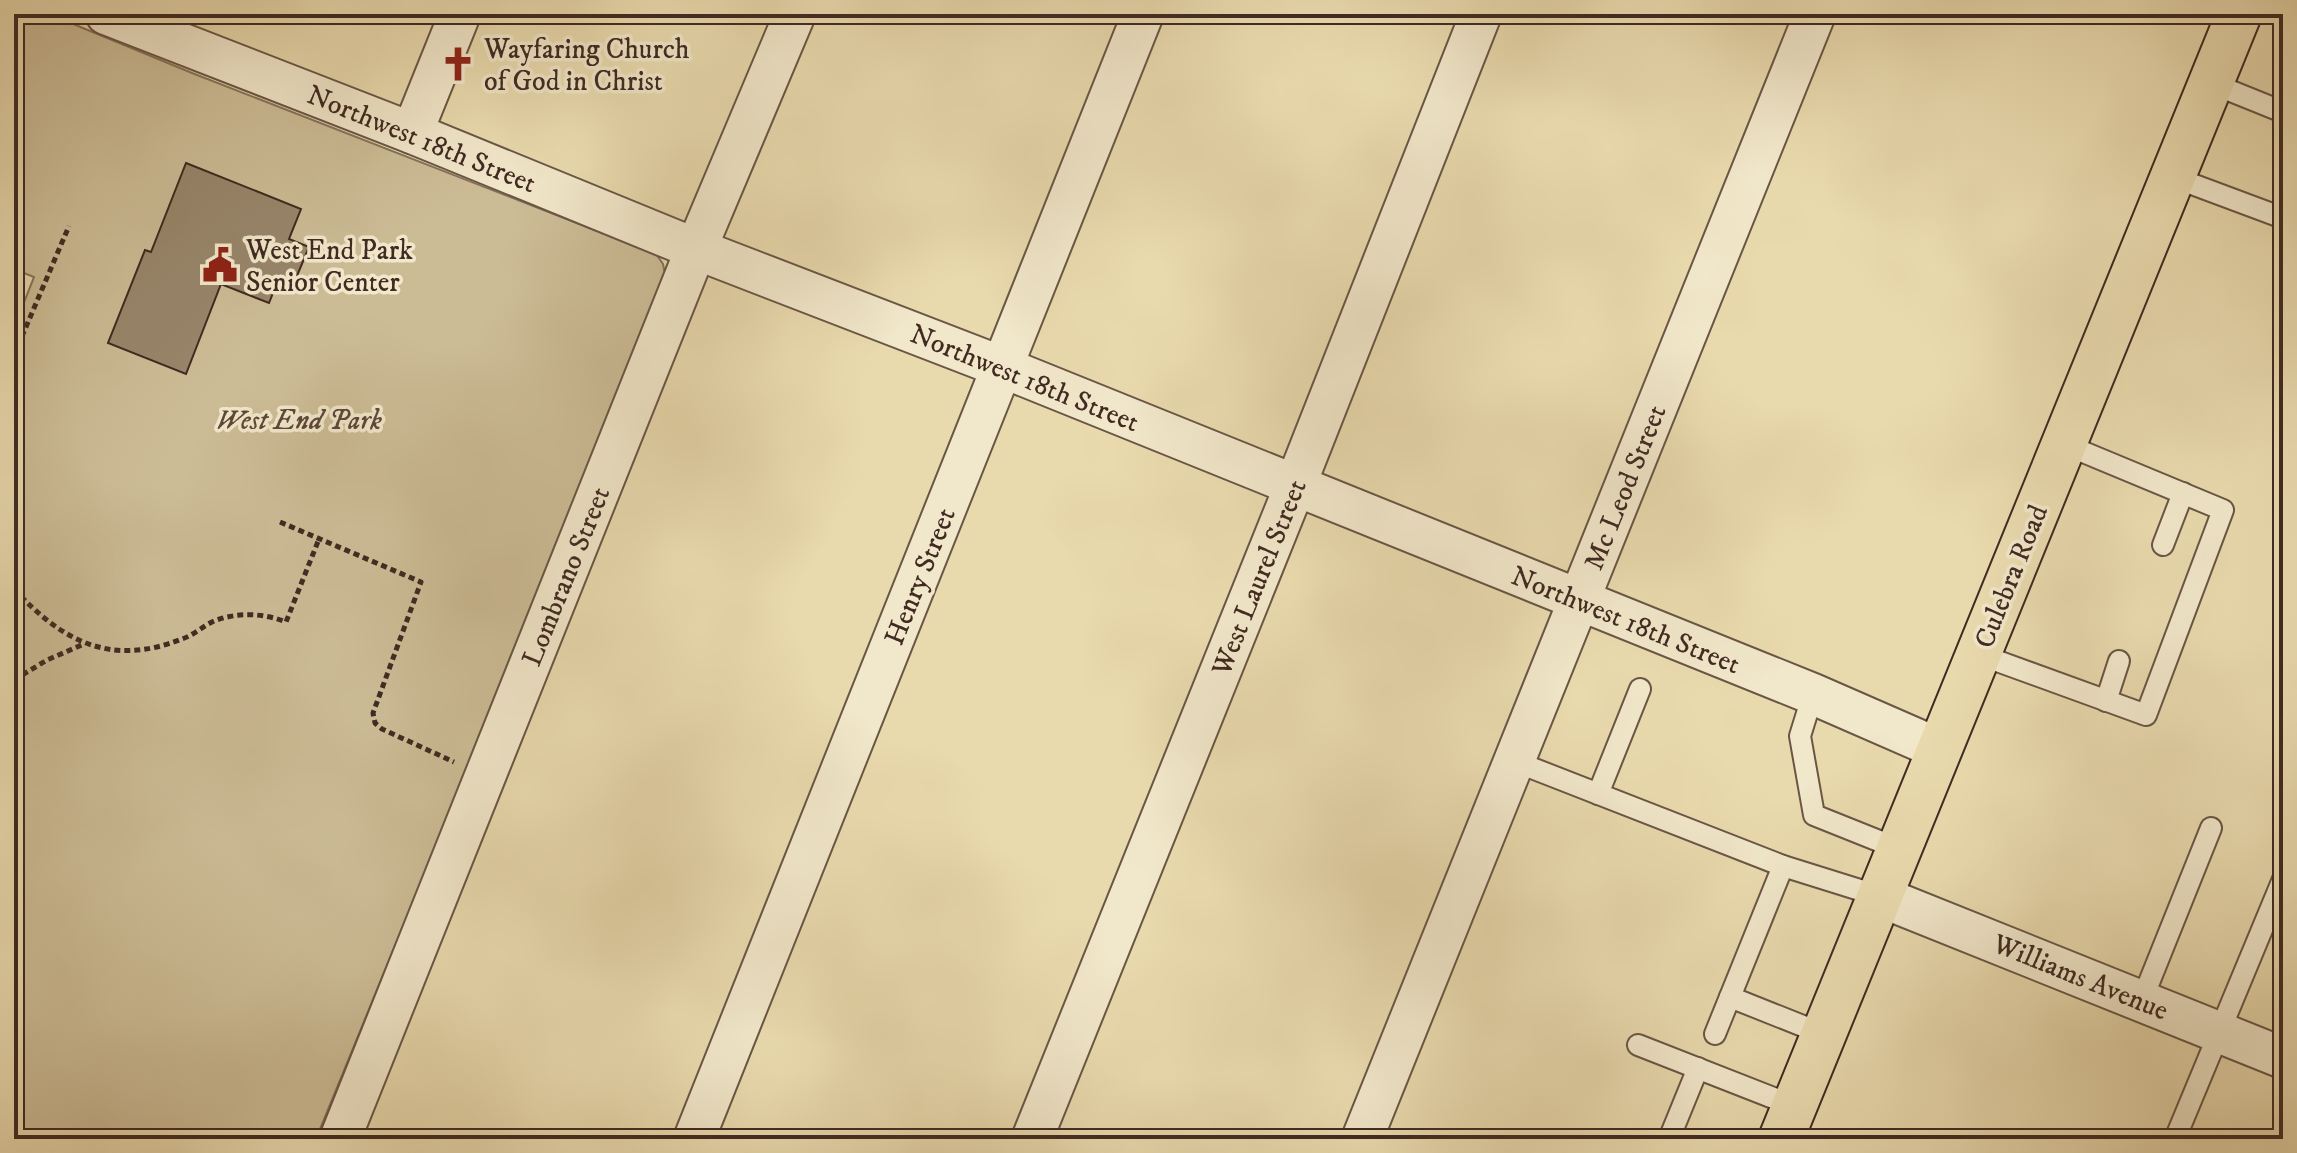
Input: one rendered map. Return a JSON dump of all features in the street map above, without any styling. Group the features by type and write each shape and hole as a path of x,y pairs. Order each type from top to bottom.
{"main road":[{"name":"Culebra Road","path":"1787,1122 2239,14"}],"street":[{"path":"412,133 460,14"},
{"name":"Lombrano Street","path":"340,1139 696,249 795,14"},
{"name":"Henry Street","path":"694,1139 1143,14"},
{"name":"West Laurel Street","path":"1032,1139 1481,14"},
{"name":"Mc Leod Street","path":"1362,1139 1815,14"},
{"name":"Northwest 18th Street","path":"119,16 696,249 1002,367 1813,694 1939,749"},
{"name":"Williams Avenue","path":"1879,896 2283,1058"}],"lane":[{"path":"2211,83 2283,112"},
{"path":"2173,177 2283,218"},
{"path":"1978,654 2146,715 2223,510 2064,444"},
{"path":"2163,545 2183,493"},
{"path":"2106,701 2119,661"},
{"path":"1598,794 1640,689"},
{"path":"1813,694 1800,736 1814,815 1899,849"},
{"path":"1514,761 1783,866 1879,896"},
{"path":"2142,1000 2211,828"},
{"path":"1715,1034 1783,866"},
{"path":"2175,1139 2283,879"},
{"path":"1730,997 1823,1034"},
{"path":"1638,1045 1698,1068 1787,1122"},
{"path":"1669,1139 1698,1068"}],"path":[{"path":"14,355 69,226"},
{"path":"280,522 421,582 374,706 375,723 462,766"},
{"path":"14,589 29,606 84,644 126,651 155,648 184,638 215,621 238,616 257,614 286,622 319,539"},
{"path":"14,680 47,660 84,644"}],"green space":[{"name":"West End Park","path":"14,14 49,14 656,254 663,264 665,274 316,1139 14,1139 14,328 34,277 14,269"}],"building":[{"name":"West End Park Senior Center","path":"186,163 301,209 289,239 309,247 294,283 279,278 269,303 221,284 186,374 108,343 145,250 151,252"}],"place":[{"name":"Wayfaring Church of God in Christ","path":"458,64"},
{"name":"West End Park Senior Center","path":"220,265"}]}
